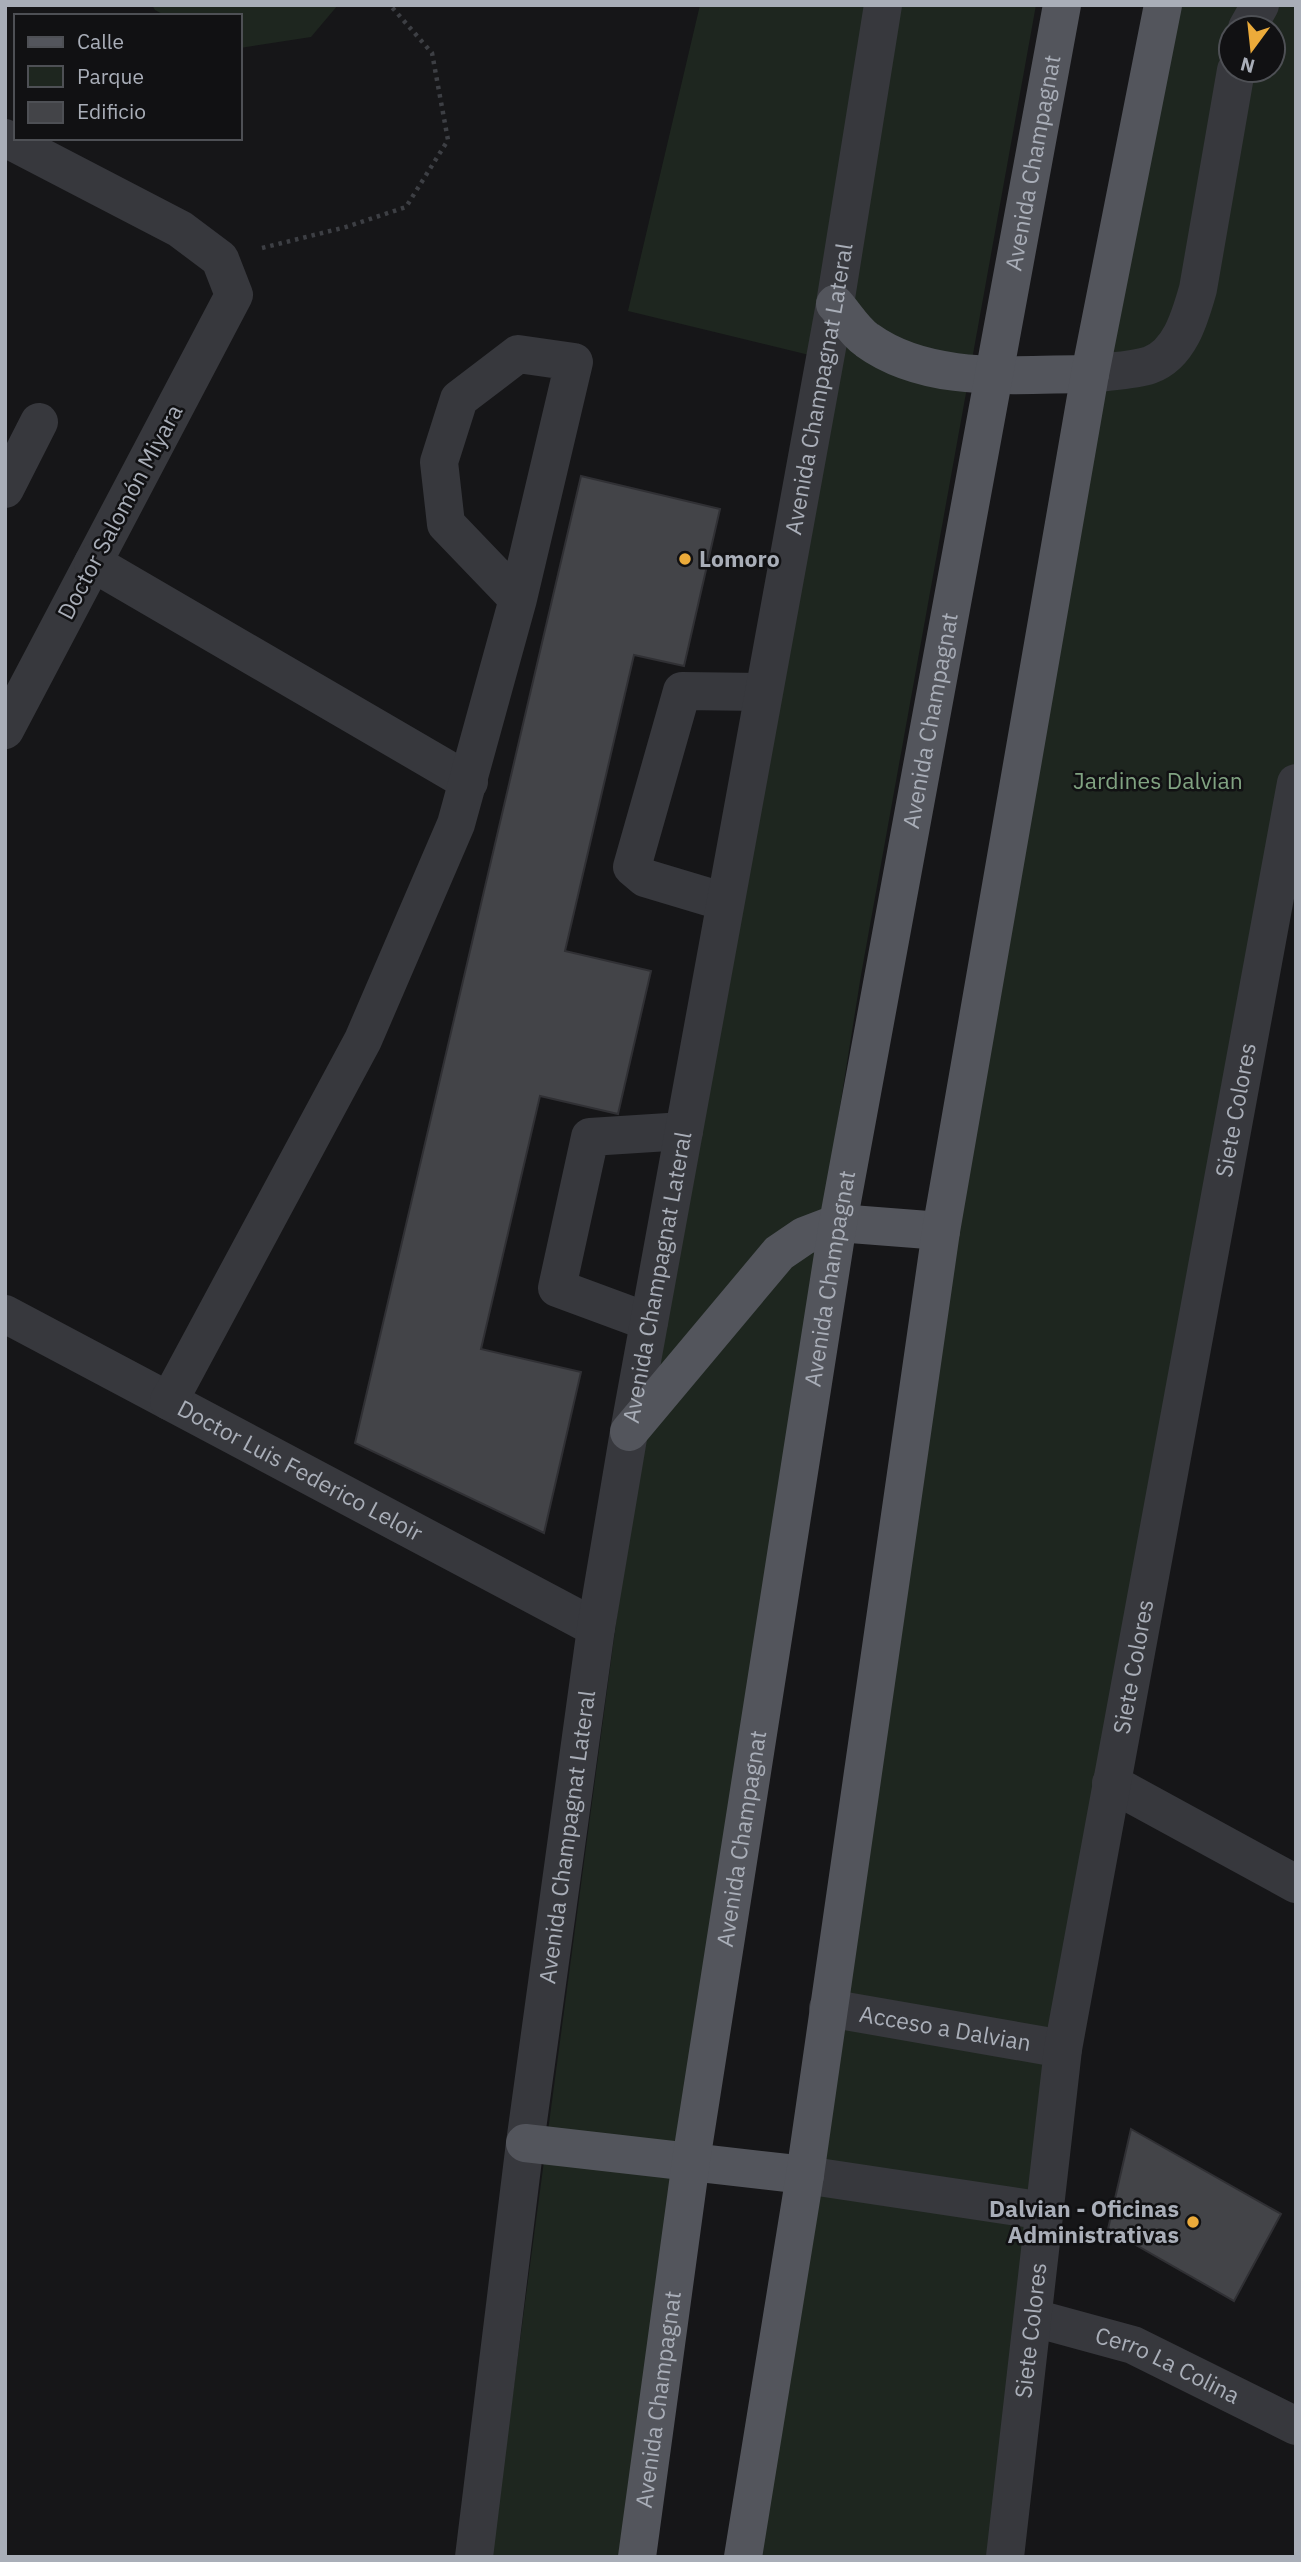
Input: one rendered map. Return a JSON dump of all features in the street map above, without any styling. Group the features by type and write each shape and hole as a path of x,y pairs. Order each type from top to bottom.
{"main road":[{"name":"Avenida Champagnat","path":"637,2557 691,2161 838,1223 1062,5"},
{"path":"743,2557 805,2175 941,1231 1090,374 1163,5"},
{"path":"835,304 864,339 899,359 931,368 994,374 1090,374"},
{"path":"629,1432 779,1253 804,1236 838,1223 941,1231"},
{"path":"525,2143 805,2175"}],"street":[{"name":"Avenida Champagnat Lateral","path":"474,2557 525,2143 596,1628 724,902 835,304 883,5"},
{"path":"1090,374 1151,364 1173,349 1189,319 1198,289 1234,84"},
{"path":"5,138 180,229 220,258"},
{"name":"Doctor Salomón Miyara","path":"5,730 234,295 220,258"},
{"path":"169,1401 363,1040 456,824 518,599 574,362 518,354 459,399 439,462 446,524 518,599"},
{"path":"5,489 39,422"},
{"path":"93,563 469,782"},
{"path":"724,902 645,878 632,867 682,691 763,692"},
{"name":"Siete Colores","path":"1005,2557 1063,2049 1296,783"},
{"path":"649,1322 557,1288 590,1137 684,1131"},
{"name":"Doctor Luis Federico Leloir","path":"5,1314 596,1628"},
{"path":"1111,1783 1296,1884"},
{"name":"Acceso a Dalvian","path":"828,2008 1063,2049"},
{"path":"805,2175 1045,2211"},
{"name":"Cerro La Colina","path":"1034,2318 1133,2345 1296,2426"}],"path":[{"path":"220,258 346,228 407,207 448,139 432,53 390,5"}],"green space":[{"path":"152,5 338,5 311,37 242,48 242,14 162,14"},
{"path":"700,5 1036,5 861,975 710,1924 622,2557 491,2557 639,1451 838,362 628,311"},
{"name":"Jardines Dalvian","path":"1163,5 1296,5 1296,783 1111,1783 1005,2557 743,2557 828,2008"}],"building":[{"path":"581,476 720,509 684,666 634,655 565,951 651,971 618,1114 540,1096 481,1349 581,1372 544,1533 355,1443"},
{"name":"Dalvian - Oficinas Administrativas","path":"1131,2129 1281,2214 1234,2301 1108,2229"}],"place":[{"name":"Lomoro","path":"685,559"},
{"name":"Dalvian - Oficinas Administrativas","path":"1193,2222"}]}
